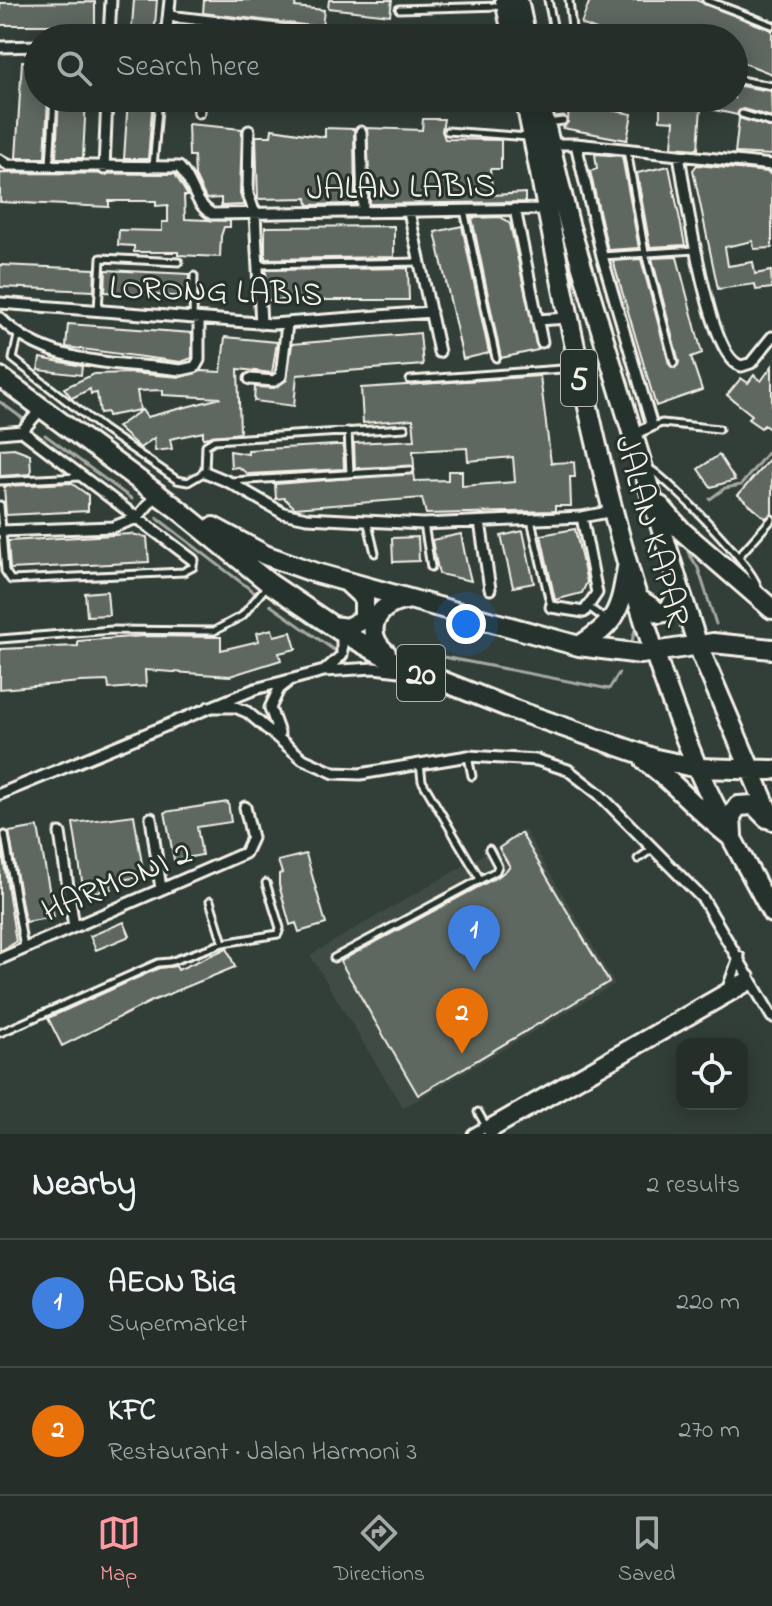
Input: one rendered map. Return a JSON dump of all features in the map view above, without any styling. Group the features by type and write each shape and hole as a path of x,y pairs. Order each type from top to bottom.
{"highway":[{"path":"510,2 512,24"},
{"path":"510,2 520,24"},
{"name":"JALAN KAPAR","path":"534,112 547,131"},
{"name":"JALAN KAPAR","path":"542,112 568,318 577,368 613,511 655,652 698,768 772,913"},
{"name":"JALAN KAPAR","path":"556,207 644,430 646,466 698,646 772,823"},
{"name":"20","path":"0,377 179,510 269,583 336,628 397,663 633,753 698,768 772,770"},
{"path":"656,500 682,531 766,604"},
{"name":"20","path":"179,510 265,555 406,600 579,646 620,653 739,644 772,649"},
{"path":"579,646 611,623 621,602 628,561"},
{"path":"336,628 356,625 364,619 367,609 359,591 344,580"},
{"path":"639,599 660,613 669,611 680,590"},
{"path":"397,663 379,647 372,629 382,608 393,601 406,600"},
{"path":"633,753 671,779 710,821 732,837"},
{"path":"732,837 731,816 738,806 754,805 772,823"}],"street":[{"path":"110,24 111,0"},
{"path":"168,24 170,0"},
{"path":"169,16 236,24"},
{"path":"0,47 24,46"},
{"path":"104,169 106,112"},
{"path":"249,131 248,194 255,214 261,324"},
{"path":"547,131 576,144 772,165"},
{"path":"361,132 363,211"},
{"path":"576,144 644,430"},
{"path":"679,155 711,315 731,360 742,366 751,363 772,337"},
{"path":"4,163 104,169 153,168"},
{"name":"JALAN LABIS","path":"153,168 179,167 189,179 202,209 212,214 556,207"},
{"path":"515,209 542,342"},
{"path":"409,212 439,352"},
{"name":"LORONG LABIS","path":"0,303 261,324 431,312"},
{"path":"0,318 18,336 64,356 181,370 195,367 199,360 196,320"},
{"path":"537,320 568,318"},
{"path":"250,379 274,381 281,376 287,324"},
{"path":"22,431 42,408"},
{"path":"0,433 22,431 193,560"},
{"path":"205,472 293,517 368,524 423,524 582,517 613,511"},
{"path":"1,531 113,527 137,518 157,494"},
{"path":"551,607 584,612 590,608 597,593 582,517"},
{"path":"480,522 490,589"},
{"path":"324,671 342,655 344,640 336,628"},
{"path":"0,794 209,707 295,678 324,671 374,668 423,674"},
{"path":"287,746 275,728 270,708 279,689 295,678"},
{"path":"209,707 235,707 247,712 317,768 334,773 360,774 468,756 537,760 568,770 599,794 703,899 772,1017"},
{"name":"HARMONI 2","path":"0,959 245,853 252,838 245,807"},
{"path":"151,818 161,889"},
{"path":"60,833 74,927"},
{"path":"731,991 739,957"},
{"path":"473,1134 488,1130 751,980"},
{"path":"731,991 751,995 765,1004"}],"lane":[{"path":"548,0 553,24"},
{"path":"569,0 572,24"},
{"path":"706,0 772,25"},
{"path":"399,9 510,2"},
{"path":"748,82 772,86"},
{"path":"50,165 53,112"},
{"path":"153,168 158,112"},
{"path":"742,114 772,123"},
{"path":"447,131 547,131"},
{"path":"626,149 645,253 674,363"},
{"path":"556,207 589,200"},
{"path":"464,210 496,358"},
{"path":"602,256 696,250"},
{"path":"98,311 101,258 179,262"},
{"path":"259,265 421,262"},
{"path":"194,276 196,320"},
{"path":"18,336 13,359 103,429 177,480 188,482 205,472 206,445 214,440 405,428"},
{"path":"410,380 577,368"},
{"path":"644,430 662,423 719,429"},
{"path":"348,431 350,473"},
{"path":"646,466 659,475 739,556 758,583 766,604"},
{"path":"229,482 410,470"},
{"path":"0,481 81,477"},
{"path":"0,505 5,571 11,580 183,572 193,567 193,560"},
{"path":"531,519 551,607"},
{"path":"739,556 772,519"},
{"path":"368,524 375,553"},
{"path":"423,524 431,567"},
{"path":"0,639 112,630 214,631 242,616 269,583"},
{"path":"590,608 611,623"},
{"path":"468,756 472,776"},
{"path":"420,762 422,781 480,879"},
{"path":"5,835 24,949"},
{"path":"638,859 653,848"},
{"path":"334,958 498,869 489,849"},
{"path":"0,1033 145,968 223,943 278,934 280,928 266,883"},
{"path":"210,901 223,943"},
{"path":"478,1112 488,1130"}],"shaded area":[{"path":"525,830 615,984 403,1108 310,955"}],"building":[{"path":"134,0 157,0 155,24 132,24"},
{"path":"204,0 296,0 295,7 324,10 322,24 203,13"},
{"path":"329,0 392,0 390,15 328,8"},
{"path":"590,0 696,0 772,30 772,74 748,65 748,24 581,24"},
{"path":"95,2 95,24 0,25 0,3"},
{"path":"24,61 24,112 47,112 45,158 16,158"},
{"path":"748,87 771,91 772,117 748,110"},
{"path":"58,112 85,112 83,158 56,158"},
{"path":"127,112 152,112 148,159 124,159"},
{"path":"568,112 632,114 627,140 563,128 568,122"},
{"path":"660,112 701,112 698,149 672,147 674,121 660,120"},
{"path":"739,118 772,128 772,155 735,153"},
{"path":"423,119 444,119 442,131 445,139 501,140 501,169 490,169 493,195 525,193 525,202 370,204 367,128 422,130"},
{"path":"188,124 242,129 240,194 244,205 221,206 221,198 206,199 195,176 194,156 189,156"},
{"path":"325,128 354,129 355,204 308,205 307,198 258,199 256,136 271,136 272,129 325,137"},
{"path":"595,154 622,156 639,248 608,250 590,171 597,169"},
{"path":"697,165 768,172 772,176 772,248 754,249 753,241 725,247 728,266 753,262 755,274 771,271 772,288 756,290 755,284 718,289 693,170"},
{"path":"669,166 685,245 650,247 637,173"},
{"path":"0,173 175,174 188,196 184,196 185,219 230,221 230,227 224,227 221,236 220,257 178,255 178,252 134,252 134,246 118,245 119,230 162,231 162,222 168,222 168,205 156,206 156,201 109,201 109,207 0,202"},
{"path":"501,217 510,224 538,350 501,358 472,218"},
{"path":"394,226 394,257 265,259 265,227"},
{"path":"462,226 489,353 463,359 435,232"},
{"path":"677,257 702,353 691,357 702,390 656,406 613,261 641,259 669,364 675,368 679,362 652,258"},
{"path":"0,265 95,269 94,291 0,287"},
{"path":"408,268 409,300 267,300 266,270"},
{"path":"106,270 189,274 188,297 105,292"},
{"path":"68,324 192,333 192,358 181,362 66,347"},
{"path":"420,333 423,365 297,375 294,406 254,401 255,387 274,388 287,380 292,344"},
{"path":"225,337 277,342 272,373 238,369 240,433 203,438 203,432 170,439 172,449 155,451 154,438 140,448 117,427 142,410 147,417 221,398 163,395 163,390 137,391 140,410 108,416 107,412 100,413 97,393 91,394 90,389 72,398 64,388 94,374 181,377 201,371 221,372"},
{"path":"40,358 82,366 81,375 38,370"},
{"path":"772,366 772,431 748,419 752,415 727,395 741,378 748,383 754,375 761,381"},
{"path":"540,376 551,463 574,462 575,477 570,477 571,506 555,506 555,511 426,514 422,498 295,508 284,498 276,499 275,484 414,473 415,481 448,480 448,471 462,471 462,486 515,482 513,457 468,461 467,448 413,451 414,466 355,468 354,443 415,440 413,419 363,423 361,388"},
{"path":"343,445 344,469 248,474 238,467 231,468 230,451 248,454 248,450"},
{"path":"14,448 30,454 31,474 0,476 0,449"},
{"path":"719,455 735,480 711,487 698,469"},
{"path":"772,456 772,514 765,518 738,495"},
{"path":"71,483 88,495 88,511 6,515 4,486"},
{"path":"575,529 587,582 582,593 555,600 541,535"},
{"path":"523,531 534,583 513,587 501,536"},
{"path":"131,534 147,537 149,562 10,569 8,541"},
{"path":"461,534 471,581 439,574 434,551 432,540"},
{"path":"418,537 419,561 393,562 392,538"},
{"path":"107,591 109,615 87,616 85,593"},
{"path":"272,629 274,636 291,632 296,649 279,653 281,660 230,676 145,670 146,686 109,689 108,681 0,689 0,649 78,646 78,641 144,636 221,637 221,650 259,641 257,633"},
{"path":"228,802 231,822 197,827 202,855 174,860 165,812"},
{"path":"134,815 144,876 110,882 111,889 84,894 73,823"},
{"path":"38,827 54,917 25,922 9,832"},
{"path":"521,833 609,982 418,1095 340,961 499,876 510,867 499,848"},
{"path":"0,838 16,942 0,951"},
{"path":"306,854 326,924 299,932 296,923 290,925 279,885 279,874 282,873 278,861"},
{"path":"124,922 130,936 96,950 90,936"},
{"path":"227,948 235,967 152,1001 62,1046 48,1018 159,968 176,966 178,970"}],"waterway":[{"path":"0,402 22,418"},
{"path":"45,435 132,499"},
{"path":"710,499 725,488 741,485 772,447"},
{"path":"157,518 255,593"},
{"path":"690,546 688,552 698,568 716,624"},
{"path":"270,605 334,650"},
{"path":"632,641 635,630"},
{"path":"402,649 609,689 619,673"}],"place":[{"name":"AEON BiG","path":"474,971"},
{"name":"KFC","path":"462,1054"}]}
